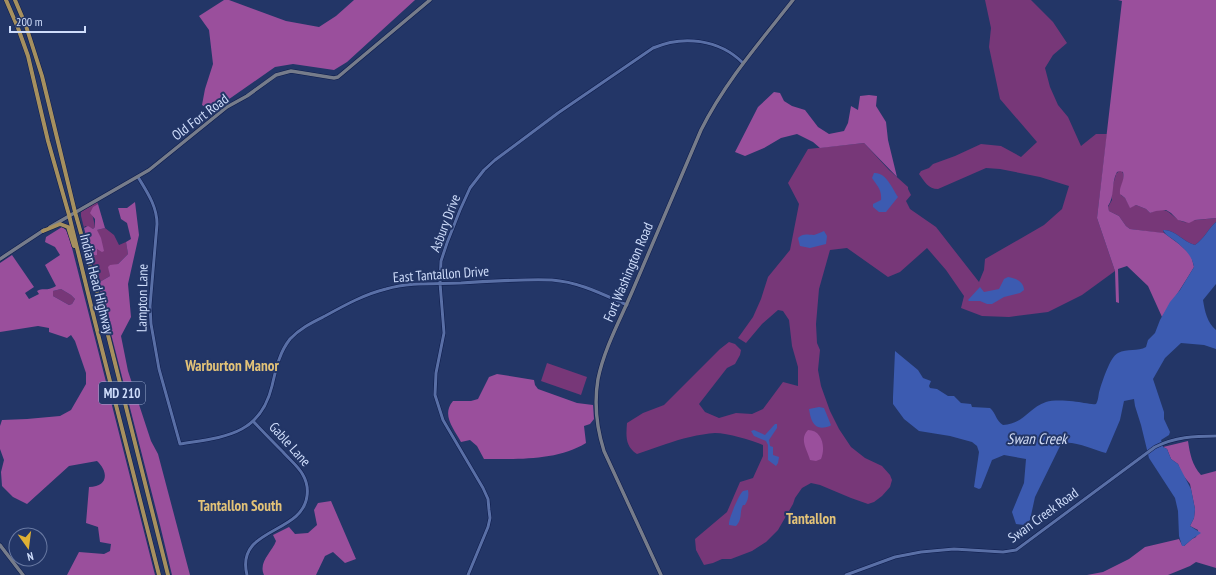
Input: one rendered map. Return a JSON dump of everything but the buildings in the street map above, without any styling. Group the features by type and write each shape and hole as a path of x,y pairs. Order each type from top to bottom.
{"highway":[{"name":"Indian Head Highway","path":"6,0 28,56 48,141 69,215 159,575"},
{"name":"Indian Head Highway","path":"15,0 26,26 37,59 168,575"},
{"path":"43,231 60,224 68,227 84,275"}],"main road":[{"name":"Old Fort Road","path":"0,259 69,215 138,177 166,157 227,108 247,96 276,75 291,71 334,78 338,77 430,0"},
{"name":"Fort Washington Road","path":"661,575 604,451 598,425 597,392 600,371 626,305 701,130 722,90 793,0"},
{"path":"0,545 23,575"}],"street":[{"name":"Asbury Drive","path":"468,575 490,518 488,499 443,420 436,400 435,389 436,373 444,333 440,284 443,254 464,199 484,170 510,147 635,59 659,45 682,40 705,42 726,50 743,63"},
{"name":"Lampton Lane","path":"138,177 154,204 156,213 157,224 150,312 151,324 159,369 174,417 180,444"},
{"name":"East Tantallon Drive","path":"180,444 232,434 253,421 262,410 270,395 280,356 291,338 304,328 354,301 385,289 407,285 541,280 561,281 585,287 626,305"},
{"name":"Gable Lane","path":"246,575 245,564 250,549 260,538 299,515 306,504 308,492 302,473 253,421"},
{"name":"Swan Creek Road","path":"846,575 895,557 921,552 954,549 1003,552 1016,550 1156,447 1169,441 1190,437 1216,436"}],"shaded area":[{"path":"224,0 229,0 286,21 319,27 336,16 354,0 415,0 347,62 334,70 293,64 275,67 212,111 202,105 205,89 213,64 209,30 199,16"},
{"path":"985,0 1031,0 1053,22 1067,43 1053,55 1045,68 1050,87 1058,105 1068,117 1081,146 1096,134 1107,134 1097,218 1115,271 1082,295 1048,312 1009,317 982,316 961,308 964,296 946,270 927,248 900,272 888,277 847,248 830,250 819,289 816,324 817,343 820,350 818,370 821,386 830,411 839,429 851,447 865,458 882,466 890,475 892,480 890,487 882,496 874,502 868,504 820,485 811,483 802,488 778,530 766,542 752,551 731,559 722,559 704,565 696,550 695,539 727,512 740,482 753,478 763,456 763,445 739,437 715,433 703,434 684,439 637,454 628,444 627,423 643,413 664,405 720,349 729,342 735,344 741,350 740,355 735,364 727,368 699,404 705,412 719,418 736,413 752,414 763,409 783,382 798,386 798,367 792,346 789,320 783,311 778,310 762,324 746,343 738,338 753,317 768,277 790,250 799,204 788,183 808,149 864,143 889,170 908,187 911,195 906,201 910,209 936,227 979,282 984,270 985,259 1044,225 1062,209 1069,186 1040,177 1000,169 986,168 935,189 929,186 919,174 921,171 929,168 933,164 981,144 1001,146 1021,157 1037,142 1000,99 989,47 991,28"},
{"path":"1118,0 1216,0 1216,218 1195,220 1189,223 1178,220 1166,210 1150,213 1146,209 1136,205 1130,208 1125,198 1120,194 1120,188 1123,181 1123,172 1120,171 1117,172 1115,176 1112,198 1108,206 1109,211 1119,216 1130,229 1164,233 1191,255 1194,267 1162,317 1148,286 1127,266 1118,269 1119,303 1116,302 1115,271 1097,218 1122,1"},
{"path":"774,92 780,93 784,101 792,106 805,110 818,127 829,134 844,131 848,123 851,106 858,110 860,96 877,96 876,106 886,122 888,140 897,177 864,143 820,148 813,142 797,134 781,138 764,148 745,156 735,152 758,107"},
{"path":"1119,171 1122,171 1124,177 1121,195 1125,198 1130,207 1136,205 1146,209 1150,213 1157,210 1166,211 1184,222 1216,218 1216,222 1195,245 1167,230 1163,230 1164,233 1161,233 1130,229 1119,216 1109,211 1108,207 1112,200 1111,192 1116,174"},
{"path":"97,202 98,204 92,211 95,227 93,229 85,226 84,228 81,212"},
{"path":"135,202 139,235 128,284 131,317 121,336 128,371 151,441 158,454 190,575 172,575 98,283 110,276 108,267 110,265 118,264 128,254 126,242 131,239 127,223 121,219 118,208 127,208"},
{"path":"98,204 105,228 97,230 101,238 104,251 102,252 97,249 97,255 91,256 84,228 88,226 93,229 95,227 95,219 90,213 93,207"},
{"path":"62,227 66,230 70,240 155,575 67,575 79,552 104,554 110,551 111,544 100,542 98,527 86,523 89,487 100,484 105,478 101,465 97,461 69,466 27,504 13,497 2,486 1,472 4,460 0,449 0,426 2,420 60,416 71,410 86,384 86,373 75,341 71,335 67,338 49,332 49,328 38,326 0,332 0,263 12,255 34,287 25,293 29,299 39,294 37,291 42,289 50,289 56,286 45,265 60,255 55,247 45,242 46,237","holes":["61,289 75,299 72,304 69,305 53,296 53,291"]},
{"path":"105,228 114,235 119,245 126,242 128,254 118,264 109,267 110,276 98,283 91,256 95,256 97,230"},
{"path":"61,289 75,299 72,304 69,305 53,296 53,291"},
{"path":"547,363 587,377 581,395 541,381"},
{"path":"497,374 534,380 538,389 577,403 593,405 594,419 590,424 584,426 586,443 575,449 549,456 523,459 484,459 477,446 470,440 461,442 448,417 450,406 453,401 471,401 478,399 489,377"},
{"path":"808,430 817,433 822,440 823,449 821,459 816,461 810,460 804,444 805,433"},
{"path":"1188,441 1193,463 1201,475 1216,471 1216,568 1196,562 1168,575 1087,575 1103,572 1129,559 1145,547 1179,539 1184,546 1196,537 1198,530 1190,526 1194,518 1195,509 1190,484 1182,474 1178,464 1171,459 1167,449 1163,447"},
{"path":"331,501 356,559 345,563 333,552 325,556 316,575 264,575 264,561 276,541 273,535 289,527 295,534 308,533 317,525 314,510 318,503"}],"water":[{"path":"874,173 878,173 885,178 898,197 886,212 879,212 873,207 873,204 881,200 880,190 872,178"},
{"name":"Swan Creek","path":"1216,222 1216,284 1203,300 1208,320 1216,330 1216,349 1204,345 1181,343 1165,358 1153,379 1164,412 1164,419 1170,432 1169,435 1161,440 1163,447 1167,449 1171,459 1178,464 1191,489 1195,509 1194,518 1190,526 1201,533 1184,546 1182,546 1179,536 1178,511 1175,498 1149,458 1134,399 1124,401 1120,420 1106,453 1076,444 1061,444 1035,497 1030,520 1024,525 1016,524 1012,512 1024,483 1026,459 1004,455 992,460 981,488 979,489 974,487 979,452 977,446 972,442 950,436 919,431 904,419 893,404 895,351 918,370 923,378 931,381 929,386 930,388 937,389 948,396 954,396 961,403 971,404 972,407 990,408 1003,425 1016,422 1035,408 1050,401 1096,404 1099,391 1112,359 1118,353 1146,347 1148,340 1155,333 1170,302 1180,290 1194,267 1191,258 1186,251 1163,230 1167,230 1195,245"},
{"path":"824,231 827,236 826,244 810,248 800,246 798,238 800,236 814,235"},
{"path":"1008,277 1019,281 1023,285 1024,290 1020,293 1004,297 992,304 968,300 980,287 984,292 999,289 1004,279"},
{"path":"819,407 824,408 831,425 830,426 820,428 812,421 809,409"},
{"path":"775,424 777,424 777,428 769,440 770,446 773,447 773,455 779,457 776,466 768,460 768,445 766,441 754,436 751,431 754,430 765,435"},
{"path":"748,490 748,500 745,505 743,505 738,523 736,526 729,525 732,513 739,497 743,491"}],"district":[{"name":"Warburton Manor","path":"232,365"},
{"name":"Tantallon South","path":"240,505"},
{"name":"Tantallon","path":"811,518"}]}
